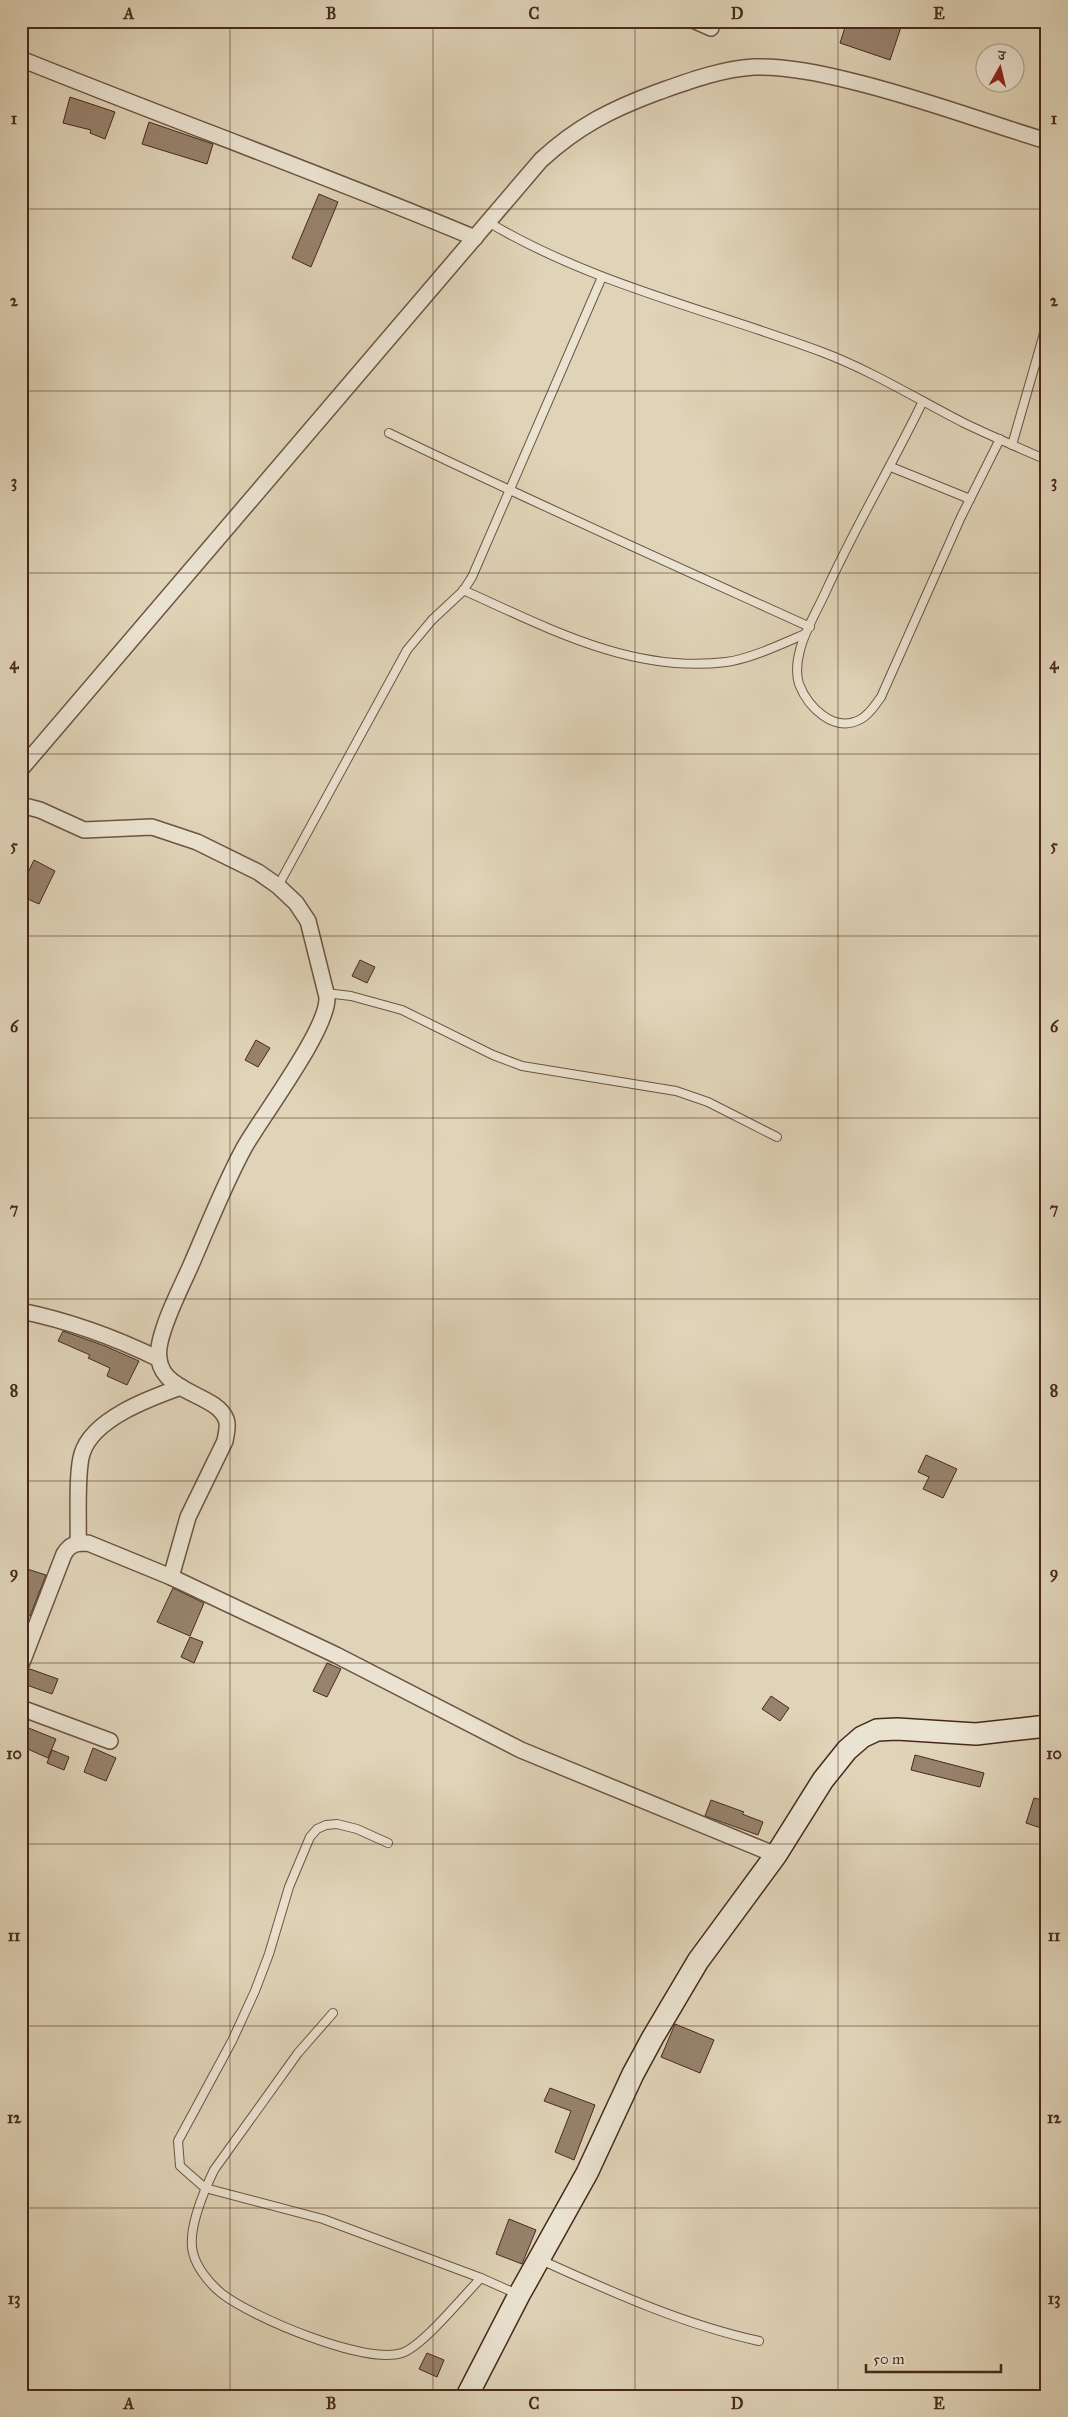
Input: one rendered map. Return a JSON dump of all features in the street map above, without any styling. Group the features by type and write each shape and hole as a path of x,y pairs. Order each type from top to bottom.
{"street":[{"path":"695,21 711,28"},
{"path":"21,59 152,112 306,169 475,238"},
{"path":"21,769 155,614 270,475 541,160 565,138 596,118 676,86 717,73 753,67 779,68 823,74 898,92 1047,141"},
{"path":"21,804 40,810 84,830 97,831 132,826 152,827 197,842 258,872 278,886 296,903 308,921 326,993 328,1006 324,1018 249,1140 232,1172 159,1344 158,1359 163,1371 172,1382 220,1411 226,1418 228,1429 225,1441 188,1517 171,1577"},
{"path":"21,1311 84,1326 158,1359"},
{"path":"78,1543 82,1454 89,1441 100,1429 118,1416 148,1399 181,1387"},
{"path":"21,1665 28,1629 64,1554 68,1547 78,1543 88,1543 171,1577 336,1655 521,1750 776,1855"},
{"path":"21,1708 110,1741"},
{"path":"467,2396 519,2295 587,2173 633,2074 663,2020 698,1961 776,1855 824,1780 846,1750 862,1736 877,1730 897,1729 976,1734 1047,1726"}],"lane":[{"path":"488,222 532,248 602,277 823,352 1012,445 1047,460"},
{"path":"278,886 407,650 432,620 463,590 472,577 602,277"},
{"path":"1012,445 1047,323"},
{"path":"923,401 856,530 807,631 797,667 799,683 809,703 825,718 839,723 851,723 861,719 872,710 888,681 970,499 1000,439"},
{"path":"389,433 807,631"},
{"path":"890,466 970,499"},
{"path":"463,590 585,644 628,656 681,663 728,662 807,631"},
{"path":"326,993 351,996 402,1010 493,1055 522,1066 676,1091 708,1102 777,1137"},
{"path":"388,1843 356,1829 337,1824 326,1825 317,1829 310,1837 289,1887 269,1954 255,1991 232,2041 178,2141 180,2166 205,2188 324,2219 481,2278 519,2295"},
{"path":"333,2013 298,2053 236,2136 214,2170 205,2188 192,2240 192,2253 200,2270 221,2293 268,2321 310,2338 354,2350 386,2354 402,2353 420,2342 481,2278"},
{"path":"539,2259 646,2307 702,2327 759,2341"}],"building":[{"path":"847,21 903,21 890,60 840,43"},
{"path":"70,97 115,112 105,139 90,133 91,130 63,123"},
{"path":"149,122 213,144 207,164 142,144"},
{"path":"319,194 338,202 311,267 292,258"},
{"path":"34,860 55,871 39,904 21,896 21,887"},
{"path":"360,960 375,967 367,983 352,976"},
{"path":"256,1040 270,1048 258,1067 245,1060"},
{"path":"63,1331 139,1361 127,1385 107,1376 110,1368 88,1358 90,1355 58,1341"},
{"path":"926,1455 957,1469 943,1498 923,1489 929,1477 918,1472"},
{"path":"24,1568 46,1575 30,1616 21,1613 21,1577"},
{"path":"173,1588 204,1603 190,1636 157,1622"},
{"path":"190,1637 203,1642 194,1663 181,1657"},
{"path":"327,1663 341,1669 327,1697 313,1691"},
{"path":"30,1669 58,1679 52,1694 21,1683 21,1674"},
{"path":"771,1696 789,1708 780,1721 762,1709"},
{"path":"21,1725 56,1739 48,1758 21,1746"},
{"path":"93,1748 116,1758 106,1781 84,1772"},
{"path":"52,1750 69,1757 64,1770 47,1763"},
{"path":"915,1755 984,1773 980,1787 911,1770"},
{"path":"1034,1798 1047,1801 1047,1830 1026,1823"},
{"path":"711,1800 744,1812 742,1814 763,1822 758,1835 705,1816"},
{"path":"675,2024 714,2040 700,2073 661,2057"},
{"path":"550,2088 595,2105 574,2160 555,2152 571,2111 544,2101"},
{"path":"509,2219 536,2230 522,2264 496,2254"},
{"path":"427,2353 444,2360 437,2377 419,2369"}]}
